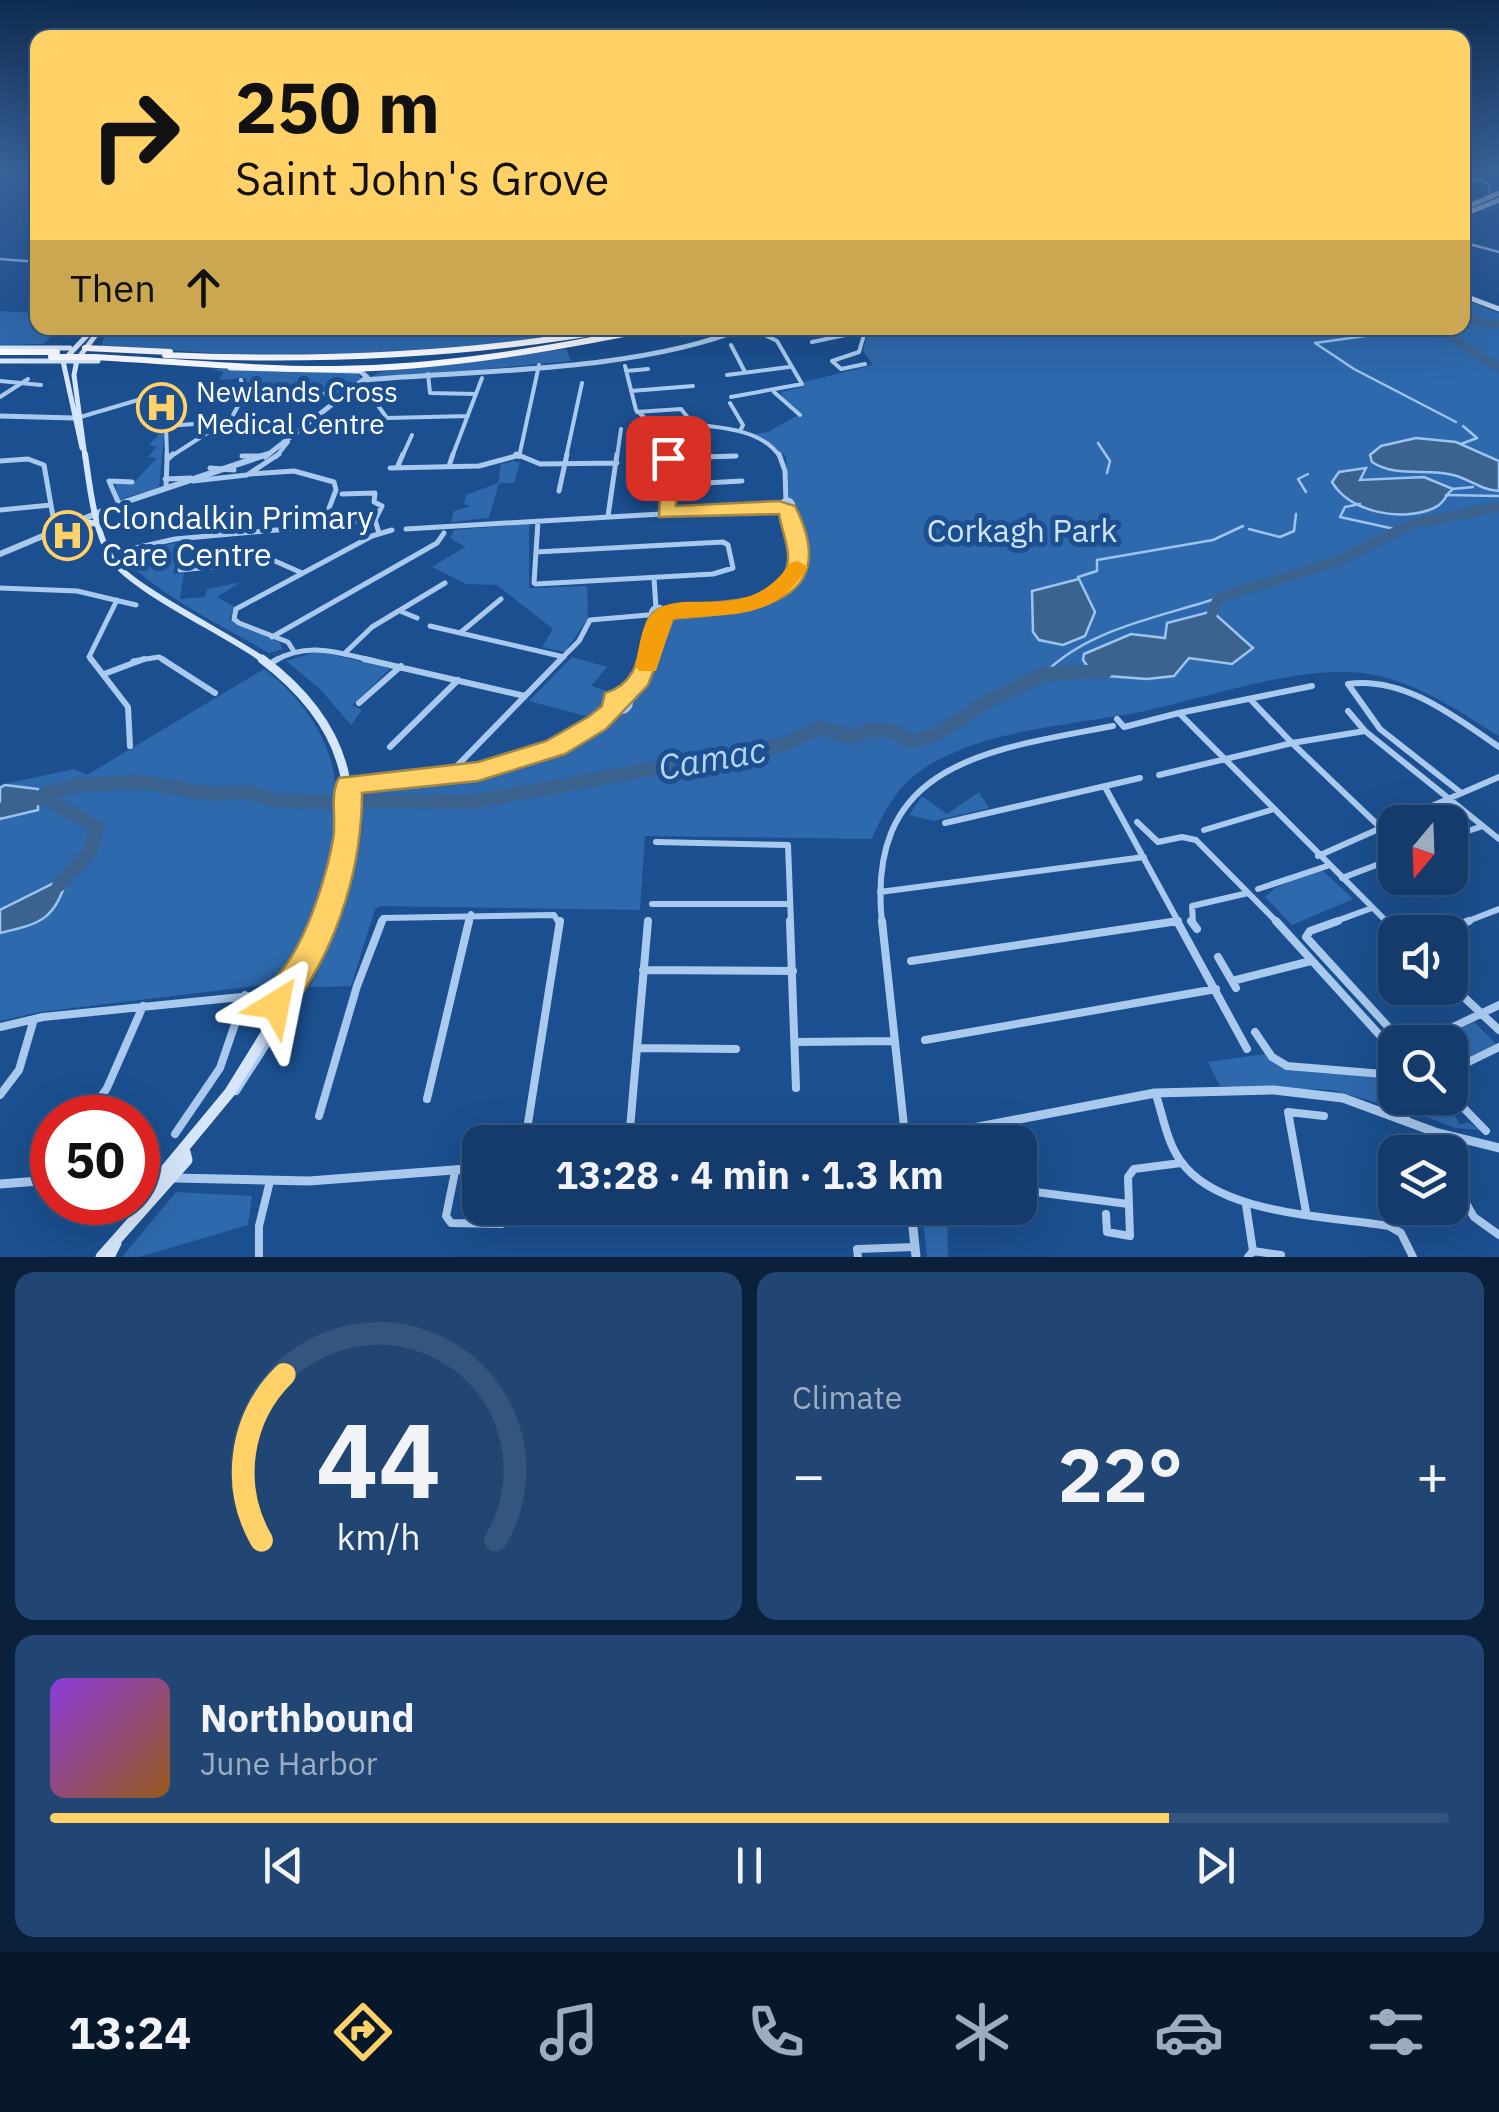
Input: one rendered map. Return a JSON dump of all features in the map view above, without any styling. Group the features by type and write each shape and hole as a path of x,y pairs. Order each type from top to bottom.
{"highway":[{"path":"0,354 272,368 383,364 480,353 581,335"},
{"path":"364,376 615,335"},
{"path":"92,338 94,356"},
{"path":"78,348 94,356"},
{"path":"223,368 466,362"}],"main road":[{"path":"1470,297 1499,307"},
{"path":"77,418 76,363 78,348 86,335"},
{"path":"78,348 88,335"},
{"path":"59,358 93,335"},
{"path":"0,354 81,340"},
{"path":"42,348 78,348"},
{"path":"59,358 76,363 94,356 364,376"},
{"path":"59,358 88,460 104,546 120,568 271,662 320,709 340,750 348,785 344,858 313,945 286,991 288,998 276,1000 264,1039 212,1119 160,1178"},
{"path":"59,358 67,377"},
{"path":"73,521 100,524"},
{"path":"160,1189 188,1160 186,1152"},
{"path":"97,1257 126,1225"},
{"path":"109,1257 122,1230"}],"street":[{"path":"1470,244 1499,252"},
{"path":"1,553 119,504 234,470 264,457 288,442 364,376 615,359 706,344 730,335"},
{"path":"741,433 743,425 730,400 801,386 782,348 770,335"},
{"path":"812,342 841,335"},
{"path":"863,335 859,352 832,361 841,370 865,364"},
{"path":"731,345 745,372"},
{"path":"625,368 632,357"},
{"path":"615,359 625,368 637,412 661,423 760,439 782,458 786,502"},
{"path":"516,456 514,451 539,365"},
{"path":"727,375 789,367"},
{"path":"625,368 648,369"},
{"path":"428,374 428,391 433,394 476,394"},
{"path":"449,466 482,378"},
{"path":"0,381 26,380 41,385"},
{"path":"0,396 26,380"},
{"path":"167,460 180,446 224,422 242,404 245,393 241,380"},
{"path":"559,491 582,384"},
{"path":"631,391 693,386"},
{"path":"245,393 318,392 339,398"},
{"path":"774,392 800,414"},
{"path":"0,416 77,418 154,395"},
{"path":"374,400 387,418 468,416"},
{"path":"637,412 681,409 689,418"},
{"path":"166,488 166,426 224,422"},
{"path":"608,516 621,429"},
{"path":"412,436 394,468 484,465 516,456 530,463 617,463"},
{"path":"250,474 273,460 288,442"},
{"path":"666,513 670,445"},
{"path":"242,456 264,457"},
{"path":"668,458 736,456"},
{"path":"0,461 28,460 44,465 55,528"},
{"path":"210,468 234,470"},
{"path":"164,479 296,471 334,482 336,490 323,524"},
{"path":"119,504 109,481 132,482"},
{"path":"668,485 742,481"},
{"path":"342,494 375,493 374,502 382,506 375,520 379,533"},
{"path":"779,507 786,502"},
{"path":"406,529 795,507 786,502"},
{"path":"0,510 51,505"},
{"path":"656,608 667,613 744,607 784,590 796,574 798,559 788,510"},
{"path":"346,522 375,520"},
{"path":"536,552 712,542 728,546 729,572 536,584 536,552 538,520"},
{"path":"122,552 176,539 333,525"},
{"path":"294,650 288,642 239,623 233,614 379,533 392,530"},
{"path":"272,637 437,543 444,533"},
{"path":"180,570 268,560 302,574"},
{"path":"654,578 656,608"},
{"path":"344,654 361,636 445,583"},
{"path":"0,588 100,596 136,605"},
{"path":"460,633 501,599"},
{"path":"118,600 89,650 128,707 130,746"},
{"path":"456,767 564,657 582,637 590,620 648,614 656,608"},
{"path":"400,610 417,618"},
{"path":"614,708 612,700 625,696 651,660 659,620 667,613"},
{"path":"648,614 659,620"},
{"path":"430,626 564,657"},
{"path":"271,662 294,650 312,647 526,696"},
{"path":"104,674 136,660 159,657 214,693"},
{"path":"360,703 400,666"},
{"path":"390,747 458,680"},
{"path":"1460,792 1384,732 1358,706 1348,684 1374,684 1420,698 1499,747"},
{"path":"904,1125 878,862 890,828 916,793 942,771 975,756 1115,722 1124,727 1312,686"},
{"path":"348,785 463,774 507,764 556,748 614,708 630,706 631,699 625,696"},
{"path":"1250,699 1378,825"},
{"path":"1348,711 1366,731 1499,839"},
{"path":"1179,713 1379,915"},
{"path":"1159,775 1292,743 1366,731"},
{"path":"1431,805 1499,776"},
{"path":"945,823 1140,778"},
{"path":"1105,787 1247,1049"},
{"path":"1204,830 1272,810"},
{"path":"1137,822 1158,842 1192,837 1378,1034"},
{"path":"1468,830 1483,826"},
{"path":"1318,856 1378,829"},
{"path":"656,842 788,845 796,1088"},
{"path":"878,892 1144,857"},
{"path":"1341,878 1378,864"},
{"path":"1258,889 1327,866"},
{"path":"1197,930 1190,919 1192,906 1248,893"},
{"path":"652,904 790,904"},
{"path":"1372,908 1310,931 1306,937 1386,1025"},
{"path":"1468,921 1499,909"},
{"path":"319,1116 379,923 390,914 560,918 528,1125"},
{"path":"427,1099 471,914"},
{"path":"630,1125 648,920"},
{"path":"911,960 1178,921"},
{"path":"212,1119 241,1085 280,1025 304,982 313,945"},
{"path":"1218,957 1234,984 1310,961"},
{"path":"643,970 793,972"},
{"path":"925,1040 1216,990"},
{"path":"0,1028 34,1019 245,995 276,1000"},
{"path":"175,1134 220,1068 245,995"},
{"path":"1468,1001 1499,1030"},
{"path":"1458,1025 1499,1005"},
{"path":"102,1095 143,1006"},
{"path":"0,1096 19,1070 34,1019"},
{"path":"1255,1032 1275,1060 1290,1067 1350,1067 1378,1072"},
{"path":"796,1042 895,1041"},
{"path":"1468,1062 1499,1047"},
{"path":"637,1048 736,1049"},
{"path":"1155,1092 1181,1164 1246,1205 1389,1226 1401,1233 1413,1257"},
{"path":"994,1125 1155,1092 1309,1092 1373,1106 1499,1148"},
{"path":"1306,1212 1288,1112 1324,1116"},
{"path":"1468,1112 1486,1130"},
{"path":"1106,1214 1108,1232 1130,1236 1126,1184 1134,1169 1181,1164"},
{"path":"456,1170 446,1216 452,1224 462,1224"},
{"path":"173,1178 270,1181 462,1170"},
{"path":"259,1257 259,1226 270,1181"},
{"path":"0,1184 30,1182"},
{"path":"1037,1192 1128,1204"},
{"path":"1246,1205 1251,1254 1281,1255"},
{"path":"1468,1209 1499,1235"},
{"path":"858,1257 858,1249 867,1247 915,1252 913,1225"}],"green space":[{"name":"Corkagh Park","path":"1470,302 1499,313 1499,736 1434,697 1400,682 1337,672 1282,678 1145,711 1035,729 981,742 920,771 895,796 872,839 645,836 640,910 380,906 375,909 351,986 310,987 344,911 355,869 363,823 357,811 359,788 478,774 559,749 628,710 658,655 663,622 670,617 751,608 773,601 789,589 799,571 800,547 790,513 797,505 789,499 786,456 755,434 768,432 800,414 785,404 781,392 802,387 804,382 873,365 863,351 867,335 1470,335"},
{"path":"0,311 30,313 30,335 54,335 43,344 0,345"},
{"path":"105,335 563,335 454,353 276,357 101,346"},
{"path":"566,349 571,361 367,380 380,372"},
{"path":"210,369 357,372 362,380 338,395 248,391 246,378 219,380 224,372"},
{"path":"156,426 165,426 159,487 118,500 115,482 134,482 157,458 148,457 157,447 149,445 159,434 152,432"},
{"path":"520,463 514,483 499,483 489,518 451,522 454,511 471,506 464,504 466,495 498,483 501,464"},
{"path":"529,524 529,588 587,586 588,618 565,652 542,647 553,629 497,585 466,584 432,567 465,547 450,538 454,530"},
{"path":"180,542 173,574 184,573 180,599 205,597 207,589 241,582 217,597 235,607 229,619 279,642 283,649 269,653 210,620 153,584 120,555"},
{"path":"319,651 390,669 352,705 362,710 351,725 320,689 286,661"},
{"path":"572,657 607,667 591,686 613,693 593,718 529,701"},
{"path":"264,669 300,703 323,739 334,775 337,813 321,892 288,975 265,985 39,1012 0,1021 0,785 74,769 87,775"},
{"path":"979,792 989,808 934,821 909,815 922,796 947,814"},
{"path":"1321,869 1353,899 1292,925 1265,897 1275,888"},
{"path":"1474,1022 1496,1044 1468,1057 1468,1025"},
{"path":"1265,1054 1288,1068 1378,1076 1378,1103 1332,1090 1220,1086 1208,1062"},
{"path":"1422,1115 1454,1115 1460,1125 1468,1122 1480,1130 1455,1128"},
{"path":"176,1192 252,1196 248,1225 139,1257 122,1257 149,1225 160,1225 160,1211"},
{"path":"924,1225 947,1225 948,1257 927,1257"}],"shaded area":[{"path":"1416,438 1456,442 1499,461 1499,491 1453,475 1391,470 1372,462 1370,455 1381,446"},
{"path":"1366,468 1360,480 1424,477 1453,489 1438,506 1421,512 1378,512 1351,501 1332,482 1339,472"},
{"path":"1079,579 1095,612 1085,636 1063,645 1039,640 1033,632 1032,591"},
{"path":"1215,604 1216,615 1253,648 1232,664 1189,658 1174,676 1147,679 1094,675 1083,660 1084,654 1131,634 1165,638 1167,623 1210,612"},
{"path":"5,785 38,789 38,810 0,819 0,788"},
{"path":"68,876 58,902 45,917 0,933 0,910"}],"waterway":[{"path":"0,259 30,261"},
{"name":"Camac","path":"1470,320 1499,325"},
{"name":"Camac","path":"1372,335 1315,343 1354,369 1456,422"},
{"name":"Camac","path":"1447,335 1499,368"},
{"name":"Camac","path":"1461,444 1477,438 1463,426"},
{"path":"1098,443 1110,461 1107,473"},
{"path":"1306,492 1298,479 1308,474"},
{"name":"Camac","path":"1452,489 1473,487"},
{"name":"Camac","path":"1446,495 1499,496"},
{"name":"Camac","path":"1360,504 1345,507 1340,517 1399,530"},
{"name":"Camac","path":"1210,619 1218,598 1335,562 1411,524 1499,507"},
{"path":"1249,529 1280,537 1294,531 1296,514"},
{"name":"Camac","path":"1410,522 1412,526"},
{"path":"1078,577 1097,571 1097,560 1213,540 1243,526"},
{"path":"1065,528 1072,535"},
{"name":"Camac","path":"1044,674 1061,659 1103,635 1218,598"},
{"name":"Camac","path":"358,801 472,802 783,745 820,728 852,737 868,730 891,731 910,741 934,736 988,701 1044,674 1106,671"},
{"name":"Camac","path":"48,795 77,785 141,782 210,794 244,792 280,801 337,803"},
{"name":"Camac","path":"0,810 48,795"},
{"name":"Camac","path":"48,795 47,799 97,828 90,852 59,885"}],"slow traffic":[{"path":"647,666 659,620 667,613 753,605 784,590 798,567"}],"place":[{"name":"Newlands Cross Medical Centre","path":"161,407"},
{"name":"Clondalkin Primary Care Centre","path":"67,535"}],"route":[{"path":"276,1005 272,997 286,991 297,976 334,894 348,836 348,785 478,772 556,748 597,723 614,708 613,698 625,696 640,679 651,660 659,620 667,613 753,605 784,590 793,579 798,559 788,510 779,507 666,513 668,458"}]}
